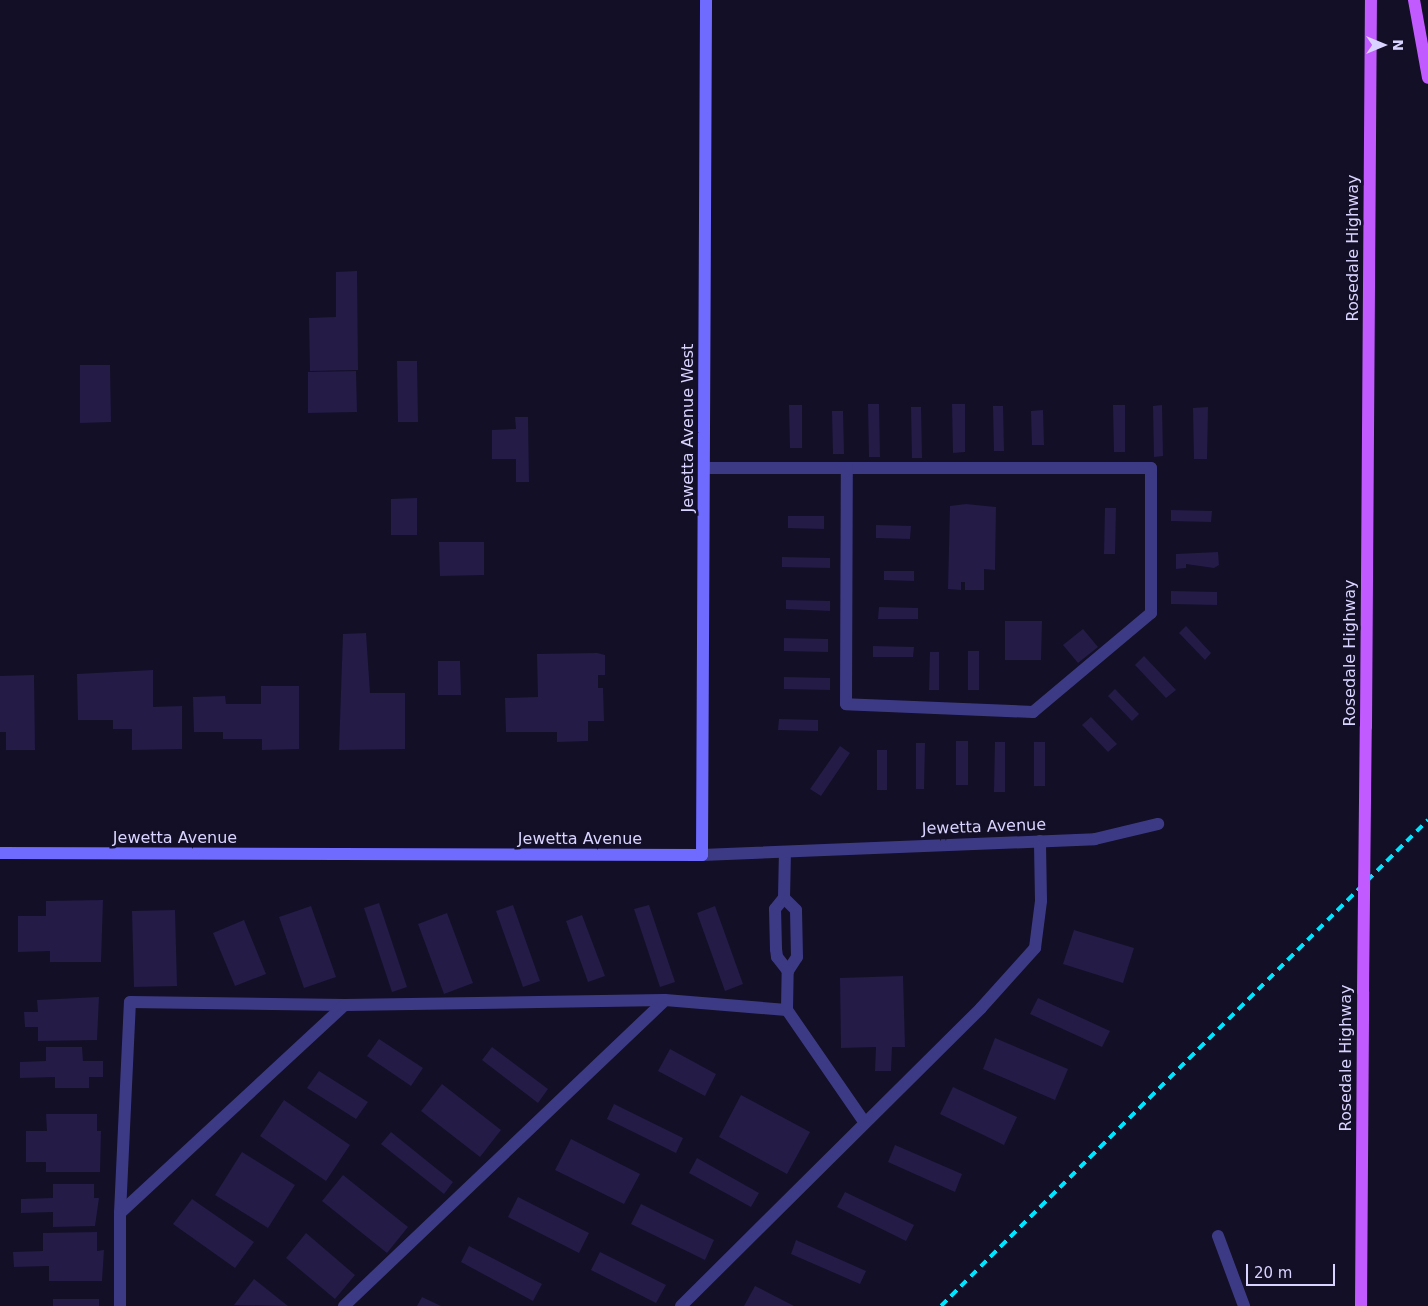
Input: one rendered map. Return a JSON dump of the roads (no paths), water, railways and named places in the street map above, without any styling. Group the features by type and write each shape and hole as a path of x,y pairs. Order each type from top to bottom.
{"main road":[{"name":"Rosedale Highway","path":"1361,1306 1371,0"},
{"path":"1414,0 1428,78"}],"street":[{"name":"Jewetta Avenue West","path":"702,855 706,0"},
{"path":"704,468 847,468 1151,468 1151,613 1033,712 846,704 847,468"},
{"name":"Jewetta Avenue","path":"0,853 702,855 1095,839 1158,824"},
{"path":"681,1306 865,1124 1035,948 1041,901 1040,841"},
{"path":"785,852 784,898 775,910 777,957 788,971"},
{"path":"784,898 796,910 797,957 788,971 787,1010 865,1124"},
{"path":"120,1306 120,1213 130,1002 345,1005 665,1000 787,1010"},
{"path":"344,1306 665,1000"},
{"path":"120,1213 345,1005"},
{"path":"1218,1236 1244,1306"}],"railway":[{"path":"941,1306 1428,820"}]}
